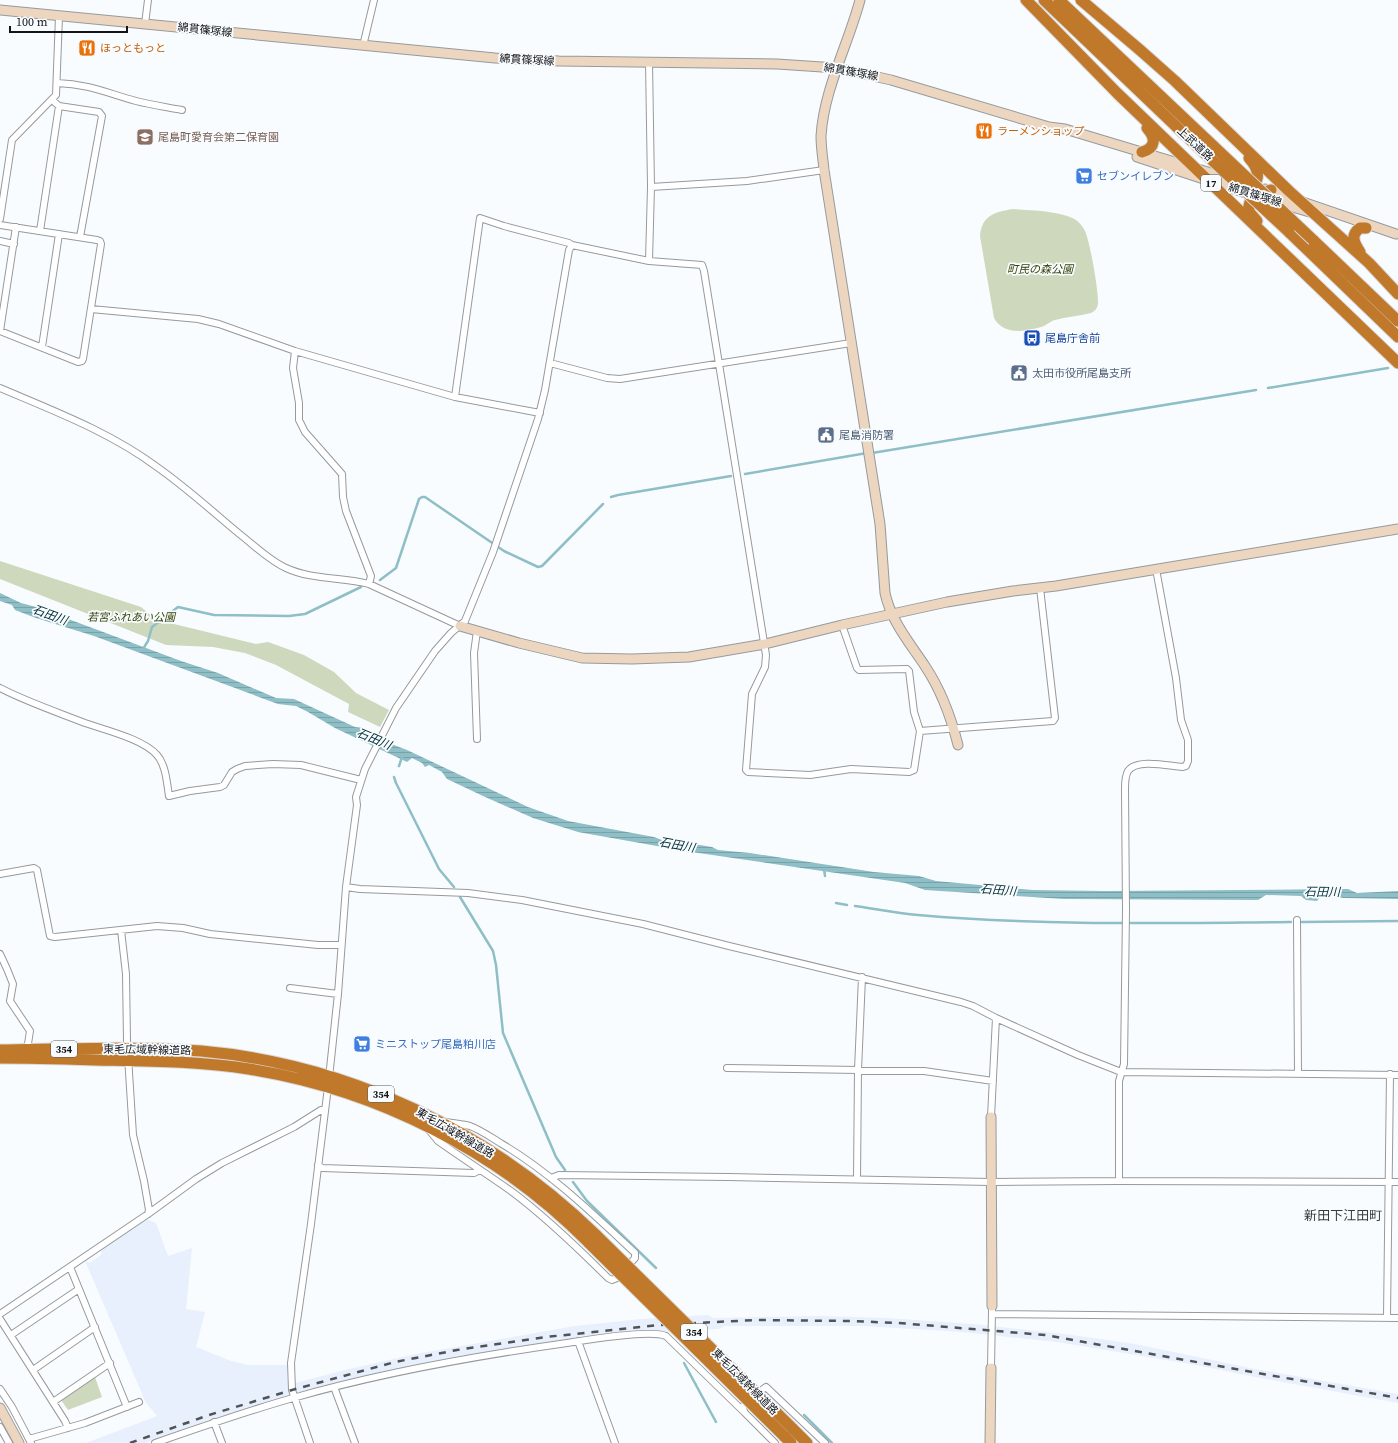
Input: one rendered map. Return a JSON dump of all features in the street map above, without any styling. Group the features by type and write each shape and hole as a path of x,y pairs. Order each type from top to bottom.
{"highway":[{"name":"17","path":"1026,0 1117,93 1398,363"},
{"name":"上武道路","path":"1044,0 1289,232 1398,338"},
{"name":"上武道路","path":"1059,0 1398,321"},
{"path":"1081,0 1140,50 1218,121 1299,200 1369,263"},
{"path":"1117,93 1127,107 1149,130 1153,137 1154,141 1152,146 1147,151 1142,152"},
{"path":"1218,121 1256,166 1257,177 1249,204 1250,212 1274,244"},
{"path":"1236,190 1271,190"},
{"path":"1366,228 1358,229 1354,234 1353,240 1359,251 1398,294"},
{"name":"東毛広域幹線道路","path":"0,1050 127,1048 201,1051 240,1056 282,1064 329,1081 428,1127 464,1147 501,1170 593,1239"},
{"path":"76,1049 83,1052 96,1054 121,1055 128,1061"},
{"name":"東毛広域幹線道路","path":"0,1058 183,1062 228,1066 329,1081 380,1094 438,1121 471,1140 538,1184 555,1197 593,1239 789,1436 807,1443"}],"street":[{"path":"145,24 148,0"},
{"path":"364,46 374,0"},
{"path":"860,0 837,68 822,124 821,137 824,170 880,524 885,593 891,613 933,678 944,701 954,728 958,746"},
{"name":"綿貫篠塚線","path":"0,10 364,46 525,60 789,64 837,68 891,80 1049,127 1065,129 1195,168 1314,213 1397,235"},
{"path":"0,219 12,140 56,95 59,16"},
{"path":"649,62 651,187 649,261"},
{"path":"57,83 73,83 94,87 137,102 182,110"},
{"path":"52,100 59,106 99,112 102,116 80,237"},
{"path":"40,231 59,106"},
{"name":"綿貫篠塚線","path":"1049,127 1063,135 1174,169 1236,190"},
{"path":"651,187 747,181 824,170"},
{"name":"綿貫篠塚線","path":"1271,190 1397,235"},
{"path":"455,396 480,218 572,245 649,261 702,265 720,364 765,644 765,667 754,688 751,700 746,770 748,772 810,775 851,769 909,772 914,770 920,731 914,712 909,671 907,669 859,670 842,625"},
{"path":"0,225 16,227 80,237 101,242 82,361 78,362 0,331 16,227"},
{"path":"42,347 59,234"},
{"path":"0,242 14,244"},
{"path":"310,1443 294,1397 291,1384 291,1363 311,1224 329,1081 338,994 346,887 357,805 356,797 361,780 396,708 435,651 451,633 465,621 494,549 540,413 569,250 572,245"},
{"path":"91,309 198,319 219,324 295,351 354,369 455,396 540,413"},
{"path":"550,363 607,378 620,379 851,342"},
{"path":"295,351 293,368 301,425 305,432 342,474 344,503 371,576 369,584"},
{"path":"0,388 107,435 132,450 157,467 259,550 285,568 307,575 354,580 369,584 460,626 561,654 582,658 689,657 765,644 891,613 947,602 1398,529"},
{"path":"1119,1181 1119,1081 1124,1064 1126,910 1125,789 1127,772 1137,764 1182,767 1186,766 1188,761 1188,740 1181,720 1176,678 1156,569"},
{"path":"920,731 1053,721 1056,718 1040,588"},
{"path":"477,631 474,653 477,739"},
{"path":"0,688 62,714 129,738 149,748 158,756 163,768 169,796 190,791 220,788 224,786 232,772 245,766 301,765 361,780"},
{"path":"0,874 34,868 36,870 50,936 55,937 157,926 176,927 210,934 318,945 342,945"},
{"path":"346,887 360,889 468,892 522,900 643,924 961,1002 1078,1055 1122,1072 1398,1074"},
{"path":"1297,920 1298,1074"},
{"path":"121,930 126,974 127,1048 133,1135 144,1181 149,1210 148,1214"},
{"path":"0,954 2,962 13,984 10,1000 30,1031 27,1050"},
{"path":"857,1180 858,1070 862,977"},
{"path":"290,988 338,994"},
{"path":"990,1443 992,1310 991,1117 996,1018"},
{"path":"728,1068 924,1071 994,1081"},
{"path":"1387,1317 1390,1182 1390,1074"},
{"path":"0,1314 148,1214 196,1179 222,1163 294,1127 322,1110 325,1110"},
{"path":"428,1127 438,1140 535,1210 574,1244 608,1278 612,1280 617,1278 635,1258 634,1253 599,1219 551,1178 510,1149 469,1126 438,1121"},
{"path":"318,1165 322,1168 466,1172 480,1170"},
{"path":"551,1178 559,1175 991,1182 1398,1182"},
{"path":"70,1267 127,1407"},
{"path":"11,1335 79,1289"},
{"path":"992,1310 1398,1318"},
{"path":"0,1319 68,1428"},
{"path":"33,1370 95,1327"},
{"path":"155,1443 214,1422 294,1397 454,1360 619,1336 663,1335 666,1336 775,1443"},
{"path":"578,1341 615,1443"},
{"path":"53,1402 110,1363"},
{"path":"334,1387 355,1443"},
{"path":"745,1414 743,1406 746,1402 766,1387 824,1443"},
{"path":"0,1389 12,1407 30,1441 139,1402"},
{"path":"0,1408 19,1443"},
{"path":"214,1422 222,1443"},
{"path":"0,1427 8,1441 0,1442"}],"shaded area":[{"path":"146,1219 156,1223 168,1256 192,1248 186,1309 205,1312 196,1347 231,1361 249,1365 288,1365 287,1377 290,1394 289,1396 211,1419 145,1443 86,1443 157,1416 146,1403 85,1261 90,1263 101,1255 102,1248"},
{"path":"708,1315 713,1318 820,1316 887,1318 973,1324 1065,1334 1135,1344 1255,1369 1398,1394 1398,1403 1196,1365 1057,1342 962,1332 863,1326 725,1326 719,1329 575,1338 418,1364 297,1393 294,1385 295,1383 349,1369 416,1354 575,1326 641,1319"}],"green space":[{"name":"町民の森公園","path":"1013,209 1063,215 1076,220 1081,225 1087,237 1096,279 1098,304 1094,311 1091,313 1051,321 1043,326 1021,331 1009,330 998,323 994,318 980,236 981,229 983,223 990,216 995,213"},
{"name":"若宮ふれあい公園","path":"0,561 141,607 160,623 174,624 256,644 268,642 304,655 334,672 356,693 389,710 380,727 348,712 349,704 276,665 245,653 213,647 166,645 0,579"},
{"path":"95,1377 102,1397 68,1410 61,1400"}],"water":[{"path":"0,593 21,603 36,607 181,661 218,673 276,698 294,699 355,727 363,728 394,745 528,807 568,821 654,837 667,842 670,840 712,847 718,850 750,853 874,872 919,876 936,881 1033,890 1106,891 1348,889 1357,893 1398,891 1398,899 1343,898 1328,894 1321,896 1317,901 1306,900 1301,896 1266,895 1258,900 1064,899 925,890 905,883 685,851 578,832 533,818 483,796 447,779 442,772 429,765 425,767 422,763 412,758 407,762 335,728 296,706 278,704 94,636 15,610 12,605 0,601"}],"waterway":[{"path":"1268,388 1388,368"},
{"path":"872,453 1256,390"},
{"path":"745,474 867,453"},
{"path":"611,497 731,476"},
{"path":"380,580 396,568 419,499 422,497 425,497 504,551 538,567 542,566 603,504"},
{"path":"143,649 148,641 152,627 178,607 214,615 289,616 305,614 361,587"},
{"path":"399,766 402,757"},
{"path":"394,777 439,869 454,887"},
{"name":"石田川","path":"824,869 825,876"},
{"path":"460,897 493,951 496,965 503,1033 556,1157 565,1170"},
{"path":"836,903 847,905"},
{"path":"855,906 918,915 1011,921 1104,923 1291,922"},
{"path":"1302,922 1398,921"},
{"path":"573,1182 587,1201 656,1268"},
{"path":"684,1363 716,1422"},
{"path":"804,1415 832,1443"}],"railway":[{"path":"130,1443 209,1415 292,1390 395,1362 457,1350 546,1337 659,1325 755,1320 899,1323 1045,1335 1398,1398"}],"place":[{"name":"ほっともっと","path":"87,48"},
{"name":"ラーメンショップ","path":"984,131"},
{"name":"尾島町愛育会第二保育園","path":"145,137"},
{"name":"セブンイレブン","path":"1084,176"},
{"name":"尾島庁舎前","path":"1032,338"},
{"name":"太田市役所尾島支所","path":"1019,373"},
{"name":"尾島消防署","path":"826,435"},
{"name":"ミニストップ尾島粕川店","path":"362,1044"}],"district":[{"name":"新田下江田町","path":"1343,1215"}]}
